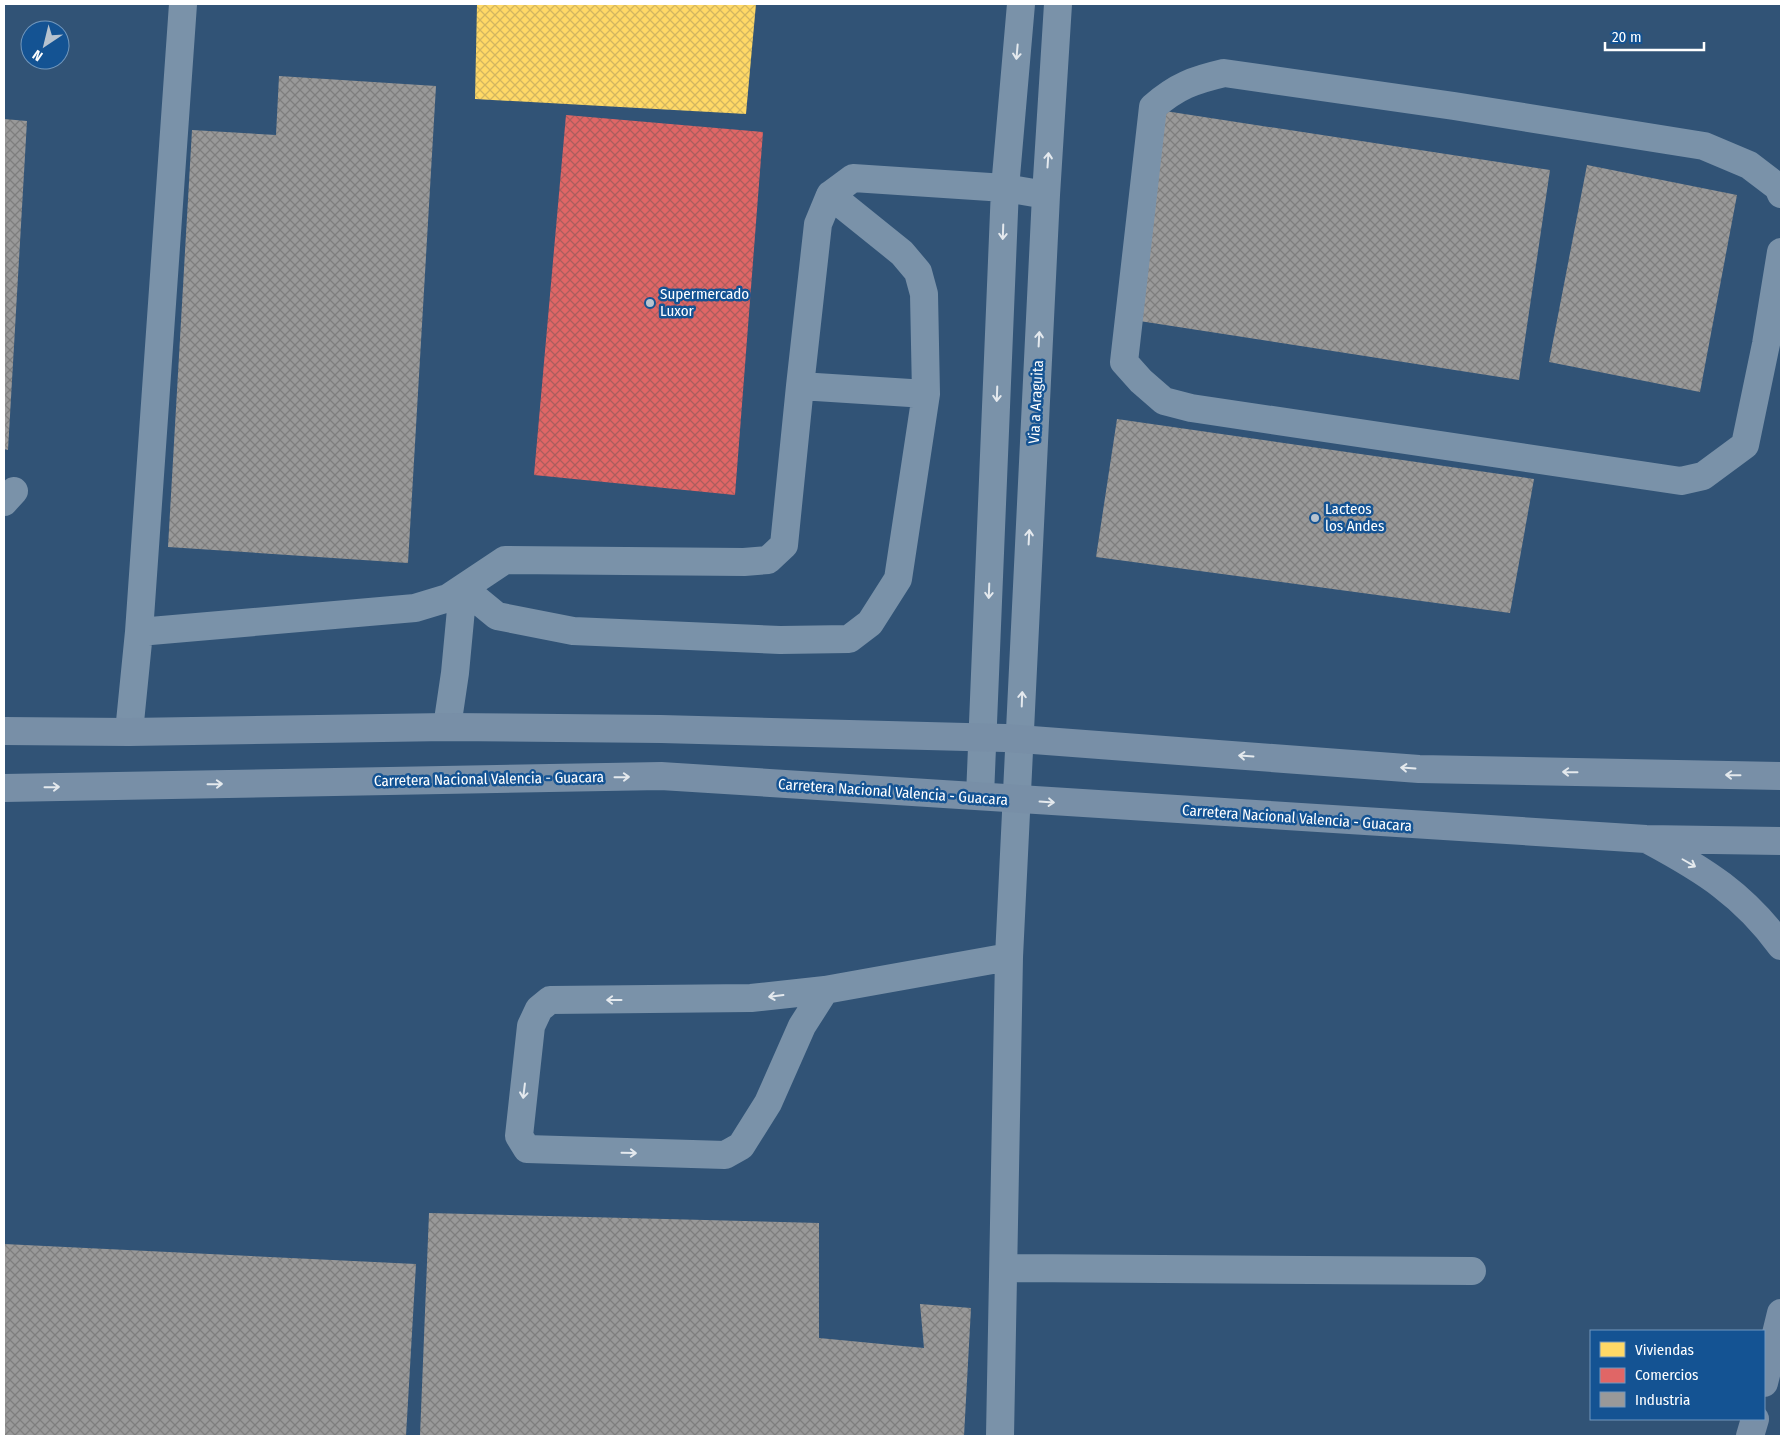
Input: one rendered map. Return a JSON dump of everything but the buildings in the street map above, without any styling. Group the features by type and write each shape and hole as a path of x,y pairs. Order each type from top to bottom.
{"main road":[{"path":"4,731 129,732 446,727 661,728 1021,739 1419,769 1781,776"},
{"name":"Carretera Nacional Valencia - Guacara","path":"4,788 661,776 1646,839 1781,841"},
{"path":"1646,839 1713,877 1748,908 1781,946"},
{"path":"1765,1379 1781,1313"},
{"path":"1750,1436 1755,1420"}],"street":[{"path":"129,732 139,632 183,4"},
{"path":"980,796 1005,188 1021,4"},
{"name":"Via a Araguita","path":"1000,1436 1010,957 1019,800 1046,195 1058,4"},
{"path":"1781,194 1778,187 1749,166 1704,146 1454,106 1224,73 1199,79 1172,91 1153,107 1124,362 1141,381 1164,401 1191,408 1681,481 1704,476 1745,445 1774,344 1781,252"},
{"path":"139,632 415,608 448,598 505,560 744,562 768,560 784,544 818,224 830,195 853,178 1005,188 1046,195"},
{"path":"463,588 497,616 573,631 780,640 849,639 870,624 898,579 926,394 924,294 918,272 902,253 830,195"},
{"path":"800,386 926,394"},
{"path":"446,727 455,672 463,588"},
{"path":"825,990 802,1026 768,1103 742,1146 725,1155 527,1149 518,1136 532,1026 539,1009 550,1000 751,998 825,990 1010,957"},
{"path":"1005,1268 1472,1271"}],"place":[{"name":"Supermercado Luxor","path":"650,303"},
{"name":"Lacteos los Andes","path":"1315,518"}]}
